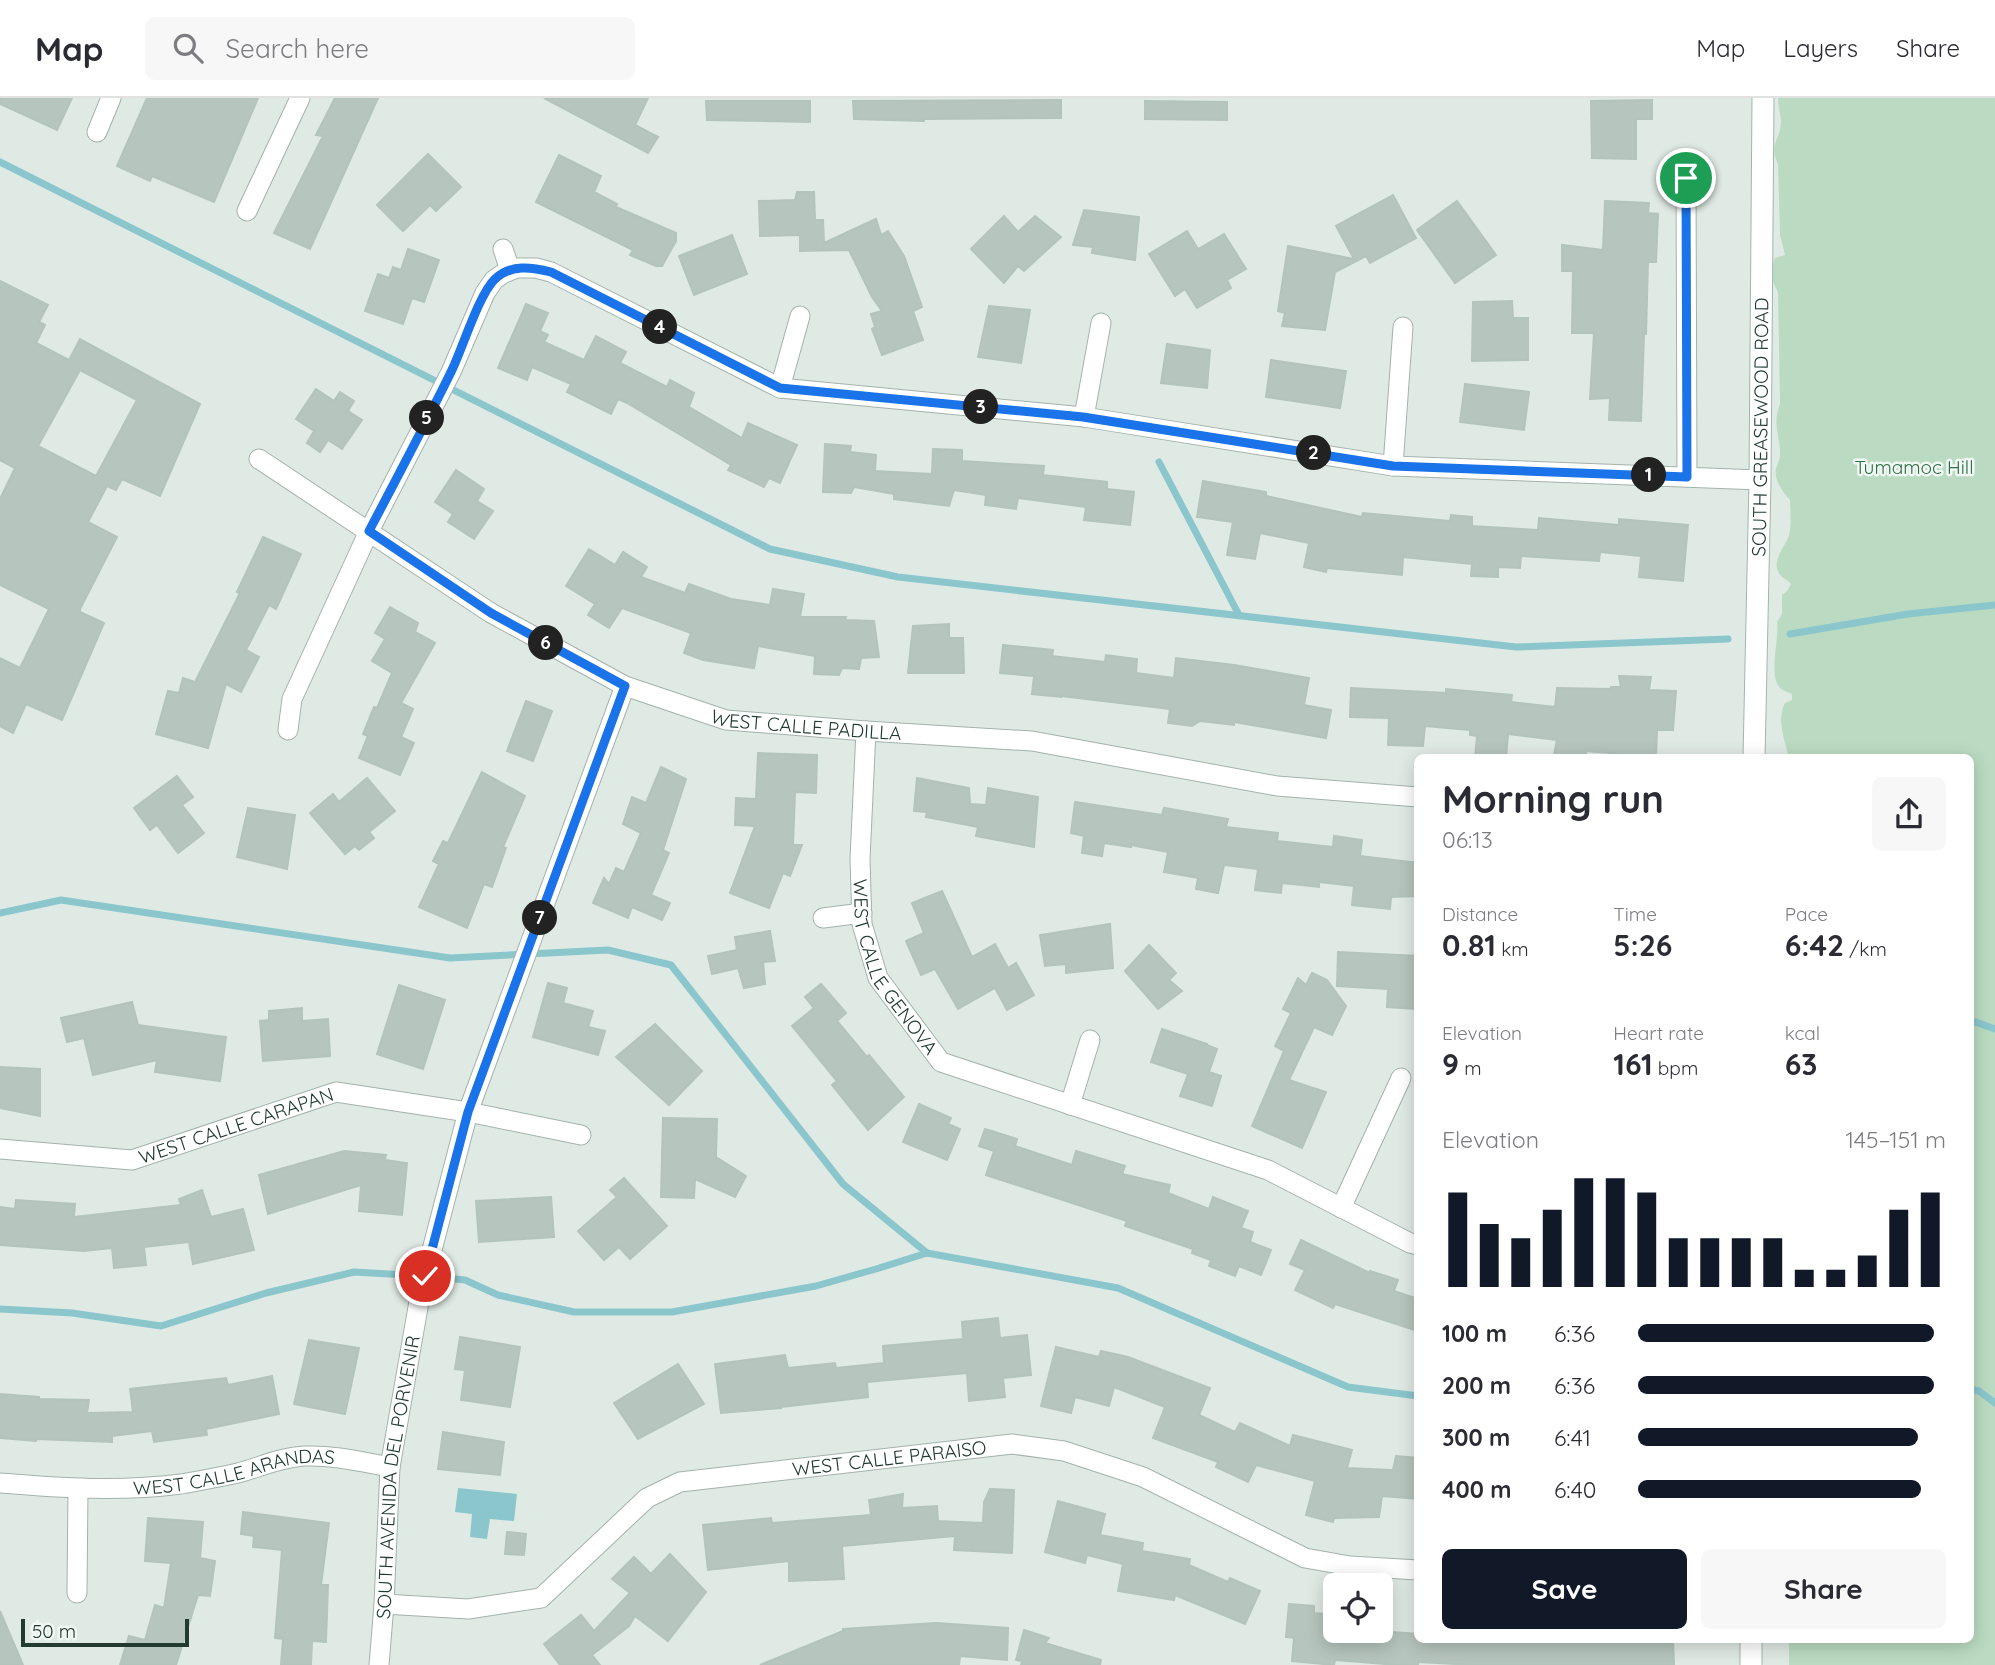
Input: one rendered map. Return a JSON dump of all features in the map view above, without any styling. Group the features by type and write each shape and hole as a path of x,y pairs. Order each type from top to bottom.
{"main road":[{"name":"SOUTH GREASEWOOD ROAD","path":"1754,754 1760,480 1763,98"},
{"path":"1751,1643 1751,1665"}],"street":[{"path":"97,132 111,98"},
{"path":"247,211 300,98"},
{"path":"1686,178 1687,477"},
{"path":"503,249 510,270"},
{"path":"288,730 292,699 369,531 451,372 485,293 494,280 517,268 536,268 551,272 780,388 1083,417 1393,466 1760,480"},
{"path":"780,388 800,316"},
{"path":"1083,417 1101,323"},
{"path":"1393,466 1404,327"},
{"name":"WEST CALLE PADILLA","path":"259,459 491,613 625,686 726,720 1032,741 1277,786 1414,797"},
{"name":"SOUTH AVENIDA DEL PORVENIR","path":"379,1665 390,1467 420,1296 468,1112 625,686"},
{"name":"WEST CALLE GENOVA","path":"866,731 860,859 862,923 878,978 942,1062 1268,1171 1414,1244"},
{"path":"824,918 862,914"},
{"path":"1070,1105 1090,1040"},
{"path":"1341,1208 1401,1078"},
{"name":"WEST CALLE CARAPAN","path":"0,1149 132,1160 336,1092 468,1112"},
{"path":"468,1112 581,1135"},
{"name":"WEST CALLE PARAISO","path":"384,1604 468,1609 541,1598 647,1498 680,1482 1012,1444 1064,1451 1143,1477 1304,1558 1350,1566 1414,1570"},
{"name":"WEST CALLE ARANDAS","path":"0,1483 78,1489 129,1488 181,1483 238,1473 284,1459 305,1456 332,1457 390,1467"},
{"path":"77,1593 78,1489"}],"green space":[{"name":"Tumamoc Hill","path":"1778,98 1995,98 1995,1665 1789,1665 1789,1643 1974,1643 1974,754 1788,754 1781,716 1785,703 1792,700 1792,694 1781,689 1777,683 1774,667 1782,595 1791,584 1778,572 1777,566 1791,522 1790,500 1780,486 1776,473 1780,454 1776,423 1780,404 1778,292 1772,272 1775,258 1785,255 1780,235 1778,164 1774,151 1781,121"}],"water":[{"path":"458,1488 517,1494 514,1521 490,1519 487,1539 470,1537 472,1514 455,1512"}],"building":[{"path":"0,98 72,98 57,130 0,104"},
{"path":"147,98 258,98 214,202 152,176 150,181 117,166"},
{"path":"335,98 378,98 310,249 274,233 323,136 316,135"},
{"path":"544,98 648,98 635,125 658,137 648,153"},
{"path":"1061,100 1061,118 924,121 854,119 853,101"},
{"path":"1652,100 1652,119 1636,119 1636,159 1592,158 1591,101"},
{"path":"706,101 810,101 810,122 707,120"},
{"path":"1145,101 1227,102 1227,120 1145,119"},
{"path":"428,154 461,187 436,211 430,205 403,231 377,205"},
{"path":"559,155 601,176 594,192 617,204 616,207 676,233 676,241 662,266 630,255 633,250 536,202"},
{"path":"797,192 814,192 815,220 823,220 824,243 876,219 881,235 888,231 904,256 922,307 913,311 923,340 882,355 872,329 875,327 871,314 882,311 872,297 849,250 800,251 800,235 760,236 759,201 795,200"},
{"path":"1393,195 1416,238 1370,263 1366,256 1335,272 1325,330 1282,326 1285,313 1278,311 1288,246 1354,259 1336,226"},
{"path":"1457,201 1496,255 1455,283 1417,230"},
{"path":"1605,201 1649,203 1648,213 1658,214 1656,262 1648,262 1641,421 1609,420 1610,398 1590,399 1594,333 1572,333 1573,271 1562,271 1562,245 1603,250"},
{"path":"1084,210 1139,217 1135,260 1092,253 1093,247 1073,245"},
{"path":"1004,216 1018,232 1035,216 1061,237 1024,271 1018,266 1004,283 971,249"},
{"path":"1187,231 1198,249 1224,234 1246,269 1227,280 1231,288 1197,308 1185,289 1175,296 1149,254"},
{"path":"732,235 747,274 694,295 679,256"},
{"path":"408,249 439,260 424,302 412,298 403,324 365,311 378,274 389,278 393,267 401,270"},
{"path":"0,281 48,305 39,322 45,325 36,343 69,360 80,339 200,404 160,496 122,479 116,490 107,486 88,522 117,537 80,609 80,612 104,623 62,720 26,704 13,733 0,726 0,658 20,668 49,609 0,585 0,499 15,468 0,460","holes":["80,370 137,400 96,476 38,446"]},
{"path":"1512,301 1513,318 1528,318 1528,360 1472,361 1473,302"},
{"path":"526,304 548,313 540,331 548,335 544,342 584,360 596,336 626,352 620,363 667,387 670,380 694,393 689,407 742,438 748,423 797,445 780,483 769,478 764,487 728,470 731,465 618,399 611,414 567,392 571,384 532,367 527,380 498,368"},
{"path":"989,306 1030,310 1021,363 978,357"},
{"path":"1167,344 1210,350 1207,388 1161,383"},
{"path":"1271,360 1346,371 1340,408 1266,397"},
{"path":"1465,384 1529,392 1524,430 1460,422"},
{"path":"316,389 334,401 340,392 354,401 348,411 362,420 342,449 328,440 320,452 307,443 314,431 296,419"},
{"path":"825,444 851,446 850,452 876,455 875,471 932,474 933,449 962,450 962,461 1044,466 1043,475 1107,482 1107,489 1134,492 1130,525 1084,520 1086,507 1018,498 1016,509 985,505 986,495 954,490 949,506 894,499 894,494 854,487 851,493 823,492"},
{"path":"456,470 484,489 477,501 493,511 474,539 448,522 453,514 435,502"},
{"path":"1203,481 1266,492 1266,496 1362,517 1363,513 1450,521 1451,515 1472,517 1472,526 1538,530 1539,518 1619,525 1619,519 1688,525 1683,581 1639,577 1641,556 1600,552 1599,561 1521,556 1520,568 1498,567 1498,577 1471,576 1472,564 1403,557 1402,575 1327,568 1326,572 1304,567 1309,543 1260,533 1255,559 1227,555 1233,522 1197,517"},
{"path":"263,537 301,554 276,609 269,605 246,650 259,657 241,692 226,684 208,748 156,734 168,691 179,693 183,678 195,682 240,593 237,592"},
{"path":"589,549 615,565 623,552 647,567 641,577 685,593 689,584 731,599 770,605 773,589 804,594 800,617 846,617 845,620 874,621 879,657 861,658 859,669 842,668 839,675 814,674 815,656 758,646 754,668 703,660 684,653 691,633 622,608 609,628 588,615 595,604 566,586"},
{"path":"390,607 418,623 415,632 435,643 401,703 413,709 401,737 414,743 400,775 359,758 368,736 363,734 392,673 372,661 385,639 375,633"},
{"path":"949,624 949,638 963,638 964,673 908,673 913,626"},
{"path":"1003,645 1053,650 1052,656 1105,662 1106,655 1137,659 1136,673 1174,678 1176,658 1309,678 1304,705 1331,710 1326,738 1234,722 1234,725 1200,721 1192,726 1168,723 1170,709 1032,694 1034,676 1000,673"},
{"path":"1619,676 1651,677 1649,690 1676,691 1673,730 1657,730 1656,754 1586,751 1586,754 1554,754 1557,740 1508,734 1506,754 1475,754 1477,736 1470,735 1470,730 1425,726 1423,746 1388,745 1389,718 1350,717 1351,688 1446,693 1446,689 1512,695 1511,702 1555,707 1557,688 1621,687"},
{"path":"526,701 552,711 533,761 507,751"},
{"path":"758,753 817,755 816,793 795,792 793,845 802,845 790,876 783,873 769,908 730,893 755,826 735,825 736,798 756,799"},
{"path":"661,767 686,779 663,850 669,853 651,895 670,903 662,920 632,907 628,918 593,903 604,878 609,884 616,868 624,872 641,833 623,824 632,797 646,803"},
{"path":"482,772 525,796 503,847 506,848 492,887 484,884 467,928 419,907 439,864 433,861 443,841 448,843"},
{"path":"177,776 193,797 182,805 204,833 178,853 157,825 150,830 134,808"},
{"path":"367,778 395,811 369,832 374,838 359,850 355,846 345,854 310,813 333,794 339,802"},
{"path":"917,778 969,788 970,804 986,805 988,788 1038,797 1034,847 976,836 978,827 926,817 927,812 914,811"},
{"path":"1075,802 1162,815 1164,808 1228,819 1226,827 1278,833 1277,841 1333,847 1334,836 1362,840 1360,856 1414,863 1414,896 1391,897 1390,909 1352,905 1354,886 1319,882 1319,887 1282,883 1281,893 1255,890 1258,869 1224,865 1218,893 1196,889 1198,878 1164,872 1168,852 1104,843 1102,856 1082,853 1084,836 1071,833"},
{"path":"248,808 295,815 287,869 237,857"},
{"path":"942,891 972,957 995,944 1008,968 1016,963 1034,995 1007,1010 995,988 958,1009 935,969 921,975 906,941 924,933 912,903"},
{"path":"1110,924 1113,968 1066,973 1066,964 1045,966 1040,935"},
{"path":"770,931 775,961 763,962 765,984 744,988 738,968 712,974 708,956 737,950 735,937"},
{"path":"1149,945 1176,973 1169,980 1182,991 1158,1009 1125,971"},
{"path":"1338,952 1414,956 1414,1009 1387,1007 1388,989 1337,986"},
{"path":"1312,973 1327,980 1346,1006 1332,1035 1314,1027 1289,1080 1326,1092 1302,1148 1252,1126 1284,1051 1275,1046 1291,1013 1283,1009 1298,978 1306,985"},
{"path":"548,983 567,988 563,1003 593,1011 588,1027 605,1031 598,1055 533,1037"},
{"path":"821,984 846,1013 837,1021 904,1097 868,1130 832,1085 837,1081 792,1026 814,1008 805,997"},
{"path":"399,985 445,1000 423,1069 377,1054"},
{"path":"132,1002 138,1025 226,1037 220,1081 155,1072 157,1060 93,1075 84,1038 67,1042 61,1018"},
{"path":"302,1008 302,1021 328,1019 330,1056 263,1061 260,1021 269,1020 269,1011"},
{"path":"655,1024 702,1071 669,1105 616,1057"},
{"path":"1162,1029 1217,1049 1209,1072 1221,1076 1212,1106 1180,1096 1188,1074 1151,1062"},
{"path":"0,1067 40,1069 40,1116 0,1108"},
{"path":"919,1104 951,1118 948,1124 960,1129 947,1160 903,1142"},
{"path":"663,1118 717,1119 716,1157 746,1176 735,1197 695,1179 694,1198 661,1197"},
{"path":"985,1129 1017,1139 1015,1146 1072,1165 1076,1151 1125,1166 1122,1174 1170,1185 1168,1193 1209,1209 1213,1197 1248,1211 1241,1228 1253,1232 1250,1242 1271,1250 1261,1275 1239,1266 1235,1276 1209,1266 1211,1260 1192,1253 1193,1249 1125,1226 1127,1221 986,1175 994,1151 979,1146"},
{"path":"344,1151 386,1155 385,1160 407,1163 402,1215 359,1211 361,1185 268,1214 259,1175"},
{"path":"624,1178 667,1226 630,1259 619,1247 604,1260 578,1231 617,1197 610,1190"},
{"path":"202,1190 211,1217 243,1209 254,1250 193,1264 189,1242 144,1247 146,1265 114,1268 112,1248 84,1251 0,1245 0,1207 15,1209 16,1200 75,1204 74,1217 181,1205 179,1199"},
{"path":"551,1197 554,1237 479,1242 476,1201"},
{"path":"1301,1240 1370,1273 1398,1280 1394,1291 1414,1298 1414,1330 1335,1304 1333,1308 1295,1290 1305,1270 1290,1264"},
{"path":"998,1318 1000,1338 1027,1335 1031,1375 1003,1378 1005,1397 969,1401 967,1373 867,1382 868,1397 721,1413 715,1364 785,1355 788,1368 835,1363 836,1368 884,1363 883,1346 963,1339 962,1322"},
{"path":"460,1337 520,1347 510,1407 461,1400 465,1370 455,1369"},
{"path":"309,1340 359,1348 345,1414 294,1404"},
{"path":"1056,1347 1099,1357 1101,1351 1128,1357 1210,1388 1199,1415 1235,1432 1240,1423 1290,1446 1293,1435 1352,1450 1347,1468 1393,1470 1396,1456 1414,1458 1414,1499 1382,1496 1379,1517 1334,1518 1333,1522 1306,1515 1315,1481 1256,1465 1248,1482 1216,1467 1218,1462 1153,1438 1165,1407 1114,1387 1109,1406 1075,1397 1071,1413 1041,1406"},
{"path":"678,1364 704,1404 638,1439 614,1403"},
{"path":"272,1376 279,1414 206,1429 207,1435 154,1442 152,1431 112,1436 112,1442 0,1438 0,1394 39,1399 89,1400 87,1413 133,1412 130,1389 226,1378 228,1385"},
{"path":"443,1432 504,1442 500,1475 438,1469"},
{"path":"990,1489 1014,1490 1012,1553 954,1550 955,1536 842,1546 844,1579 789,1581 789,1561 708,1570 703,1525 771,1518 772,1523 871,1515 869,1500 903,1494 902,1508 937,1506 938,1521 983,1523 984,1502"},
{"path":"1058,1501 1105,1514 1100,1535 1143,1543 1142,1551 1190,1559 1189,1565 1228,1582 1230,1578 1260,1591 1245,1624 1175,1595 1174,1600 1118,1591 1123,1564 1087,1555 1085,1563 1045,1552"},
{"path":"243,1512 329,1523 321,1585 328,1585 326,1642 312,1641 311,1665 281,1665 283,1639 275,1638 282,1550 253,1547 254,1536 241,1534"},
{"path":"148,1518 203,1522 200,1558 215,1561 210,1596 198,1595 176,1665 120,1665 129,1636 145,1640 155,1605 164,1608 171,1563 145,1561"},
{"path":"507,1532 526,1534 524,1555 505,1554"},
{"path":"670,1554 706,1592 668,1641 635,1616 629,1626 592,1655 600,1665 560,1665 544,1644 581,1615 594,1631 630,1593 612,1579 634,1557 651,1574"},
{"path":"1289,1604 1314,1606 1314,1613 1323,1614 1323,1643 1393,1643 1393,1632 1414,1634 1414,1643 1673,1643 1674,1665 1473,1665 1418,1662 1418,1665 1397,1665 1335,1660 1334,1665 1292,1661 1294,1638 1286,1637"},
{"path":"0,1611 23,1665 0,1665"},
{"path":"936,1623 1008,1628 1007,1660 960,1656 959,1665 760,1665 843,1629"},
{"path":"1024,1630 1049,1638 1045,1643 1101,1660 1100,1665 1021,1665 1022,1661 1016,1660"}],"waterway":[{"path":"0,162 770,549 898,577 1516,647 1728,639"},
{"path":"1159,462 1239,615"},
{"path":"1790,634 1908,614 1995,605"},
{"path":"0,913 61,900 450,958 608,950 671,965 843,1184 927,1253"},
{"path":"1974,1021 1995,1029"},
{"path":"0,1309 72,1313 161,1326 266,1293 354,1272 465,1280 498,1295 574,1312 672,1312 816,1286 927,1253 1118,1288 1348,1387 1414,1395"},
{"path":"1974,1390 1995,1403"}],"route":[{"path":"425,1276 468,1112 625,686 491,613 369,531 451,372 485,293 494,280 517,268 536,268 551,272 780,388 1083,417 1393,466 1687,477 1686,178"}]}
